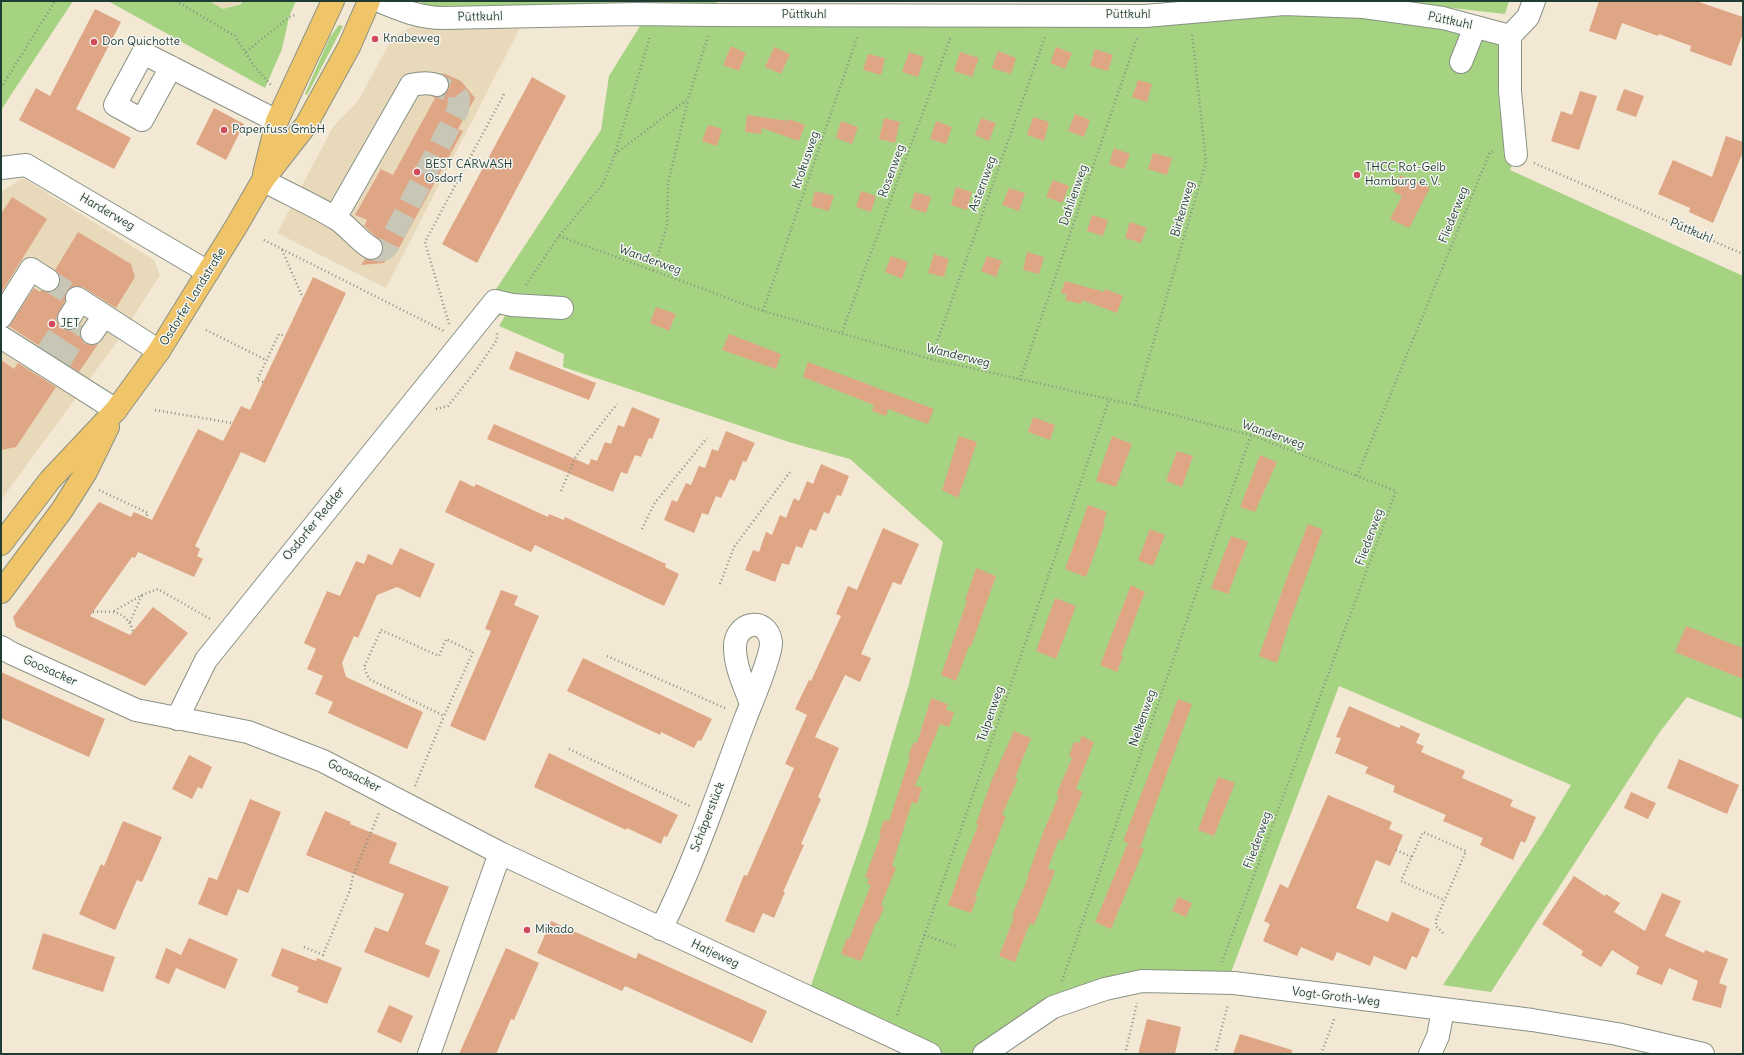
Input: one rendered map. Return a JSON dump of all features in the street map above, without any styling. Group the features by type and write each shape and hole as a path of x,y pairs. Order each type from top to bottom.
{"main road":[{"name":"Osdorfer Landstraße","path":"262,180 277,121 333,1"},
{"name":"Osdorfer Landstraße","path":"1,544 50,480 116,410 159,351 208,272 262,180 306,125 349,47 369,1"},
{"name":"Osdorfer Landstraße","path":"1,592 62,510 86,472 116,410"}],"street":[{"name":"Püttkuhl","path":"379,1 405,12 429,18 636,14 1145,16 1284,4 1322,5 1364,7 1444,18 1510,36"},
{"path":"1516,155 1510,91 1510,36 1528,17 1534,1"},
{"path":"1461,62 1475,27"},
{"path":"171,67 277,121"},
{"path":"328,214 411,85 421,83 433,83 437,85"},
{"name":"Harderweg","path":"1,168 26,165 208,272"},
{"path":"262,180 328,214 349,228 360,241 370,248"},
{"path":"1,317 31,269 48,280"},
{"name":"Osdorfer Redder","path":"178,719 206,660 352,477 465,340 495,301 512,305"},
{"path":"512,305 562,308"},
{"path":"85,314 159,351"},
{"path":"1,337 55,366 116,410"},
{"name":"Goosacker","path":"1,647 11,653 136,710 248,732 323,761 500,853"},
{"name":"Schäperstück","path":"661,929 671,909 709,815 748,711"},
{"path":"429,1054 500,853"},
{"name":"Hatjeweg","path":"500,853 930,1054"},
{"name":"Vogt-Groth-Weg","path":"993,1052 1053,1007 1105,989 1142,981 1224,982 1532,1020 1617,1034 1703,1054"},
{"path":"1430,1054 1438,1036 1443,1010"}],"path":[{"path":"1,88 55,1"},
{"path":"176,1 235,36 254,66 273,87"},
{"name":"Birkenweg","path":"1134,405 1206,162 1190,13"},
{"path":"246,52 288,17 295,15"},
{"path":"512,305 559,236 587,200 603,184 615,154 656,15"},
{"path":"653,271 667,226 668,182 688,99 715,15"},
{"name":"Krokusweg","path":"763,311 865,15"},
{"name":"Rosenweg","path":"842,332 959,15"},
{"name":"Asternweg","path":"931,359 1052,16"},
{"name":"Dahlienweg","path":"1020,380 1145,16"},
{"path":"264,240 443,331 451,330 425,242 504,94"},
{"path":"615,154 688,99"},
{"name":"Fliederweg","path":"1224,982 1396,491 1357,476 1490,152 1497,149 1516,155"},
{"name":"Püttkuhl","path":"1516,155 1743,254"},
{"name":"Wanderweg","path":"559,236 763,311 842,332 931,359 1134,405 1251,436 1357,476"},
{"path":"282,249 303,298"},
{"path":"206,330 266,360"},
{"path":"262,382 257,380 279,334 285,336"},
{"path":"433,410 448,406 488,353 465,340"},
{"name":"Tulpenweg","path":"890,1035 1109,400"},
{"path":"561,491 576,456 617,404"},
{"path":"155,410 232,423"},
{"name":"Nelkenweg","path":"1053,1007 1251,436"},
{"path":"642,529 654,504 707,438"},
{"path":"720,584 734,548 790,472"},
{"path":"97,489 148,513 146,517"},
{"path":"93,612 114,611 142,595 158,589 230,630"},
{"path":"130,622 142,595"},
{"path":"114,611 130,622 133,631"},
{"path":"408,804 444,716 473,652 446,639 439,656 381,630 364,667 369,679 444,716"},
{"path":"607,656 748,711"},
{"path":"569,749 709,815"},
{"path":"304,947 324,955 350,890 353,876 379,813 383,791"},
{"path":"1443,933 1435,923 1466,851 1423,832 1401,881 1444,900"},
{"path":"1396,850 1412,857"},
{"path":"924,935 956,946"},
{"path":"1125,1054 1142,981"},
{"path":"1215,1054 1224,982"},
{"path":"1321,1054 1342,997"}],"shaded area":[{"path":"209,1 243,1 223,9"},
{"path":"417,24 522,24 386,288 277,233 333,127 358,101 393,37"},
{"path":"23,178 154,260 160,275 119,339 1,500 1,192"}],"green space":[{"path":"1,1 73,1 1,110"},
{"path":"108,1 209,1 223,9 241,4 243,1 296,1 289,17 282,49 265,88"},
{"path":"420,1 718,1 709,15 1316,4 1510,36 1516,155 1510,170 1743,276 1743,719 1687,697 1659,733 1491,992 1443,985 1543,832 1571,785 1339,686 1227,983 1074,999 985,1054 930,1054 807,997 866,829 909,684 943,542 850,459 792,443 563,367 564,354 499,326 511,306 491,323 477,318 601,130 609,76 653,5 424,6"},
{"path":"1391,1 1509,1 1505,14"},
{"path":"339,25 343,26 307,95 305,94 330,37"}],"building":[{"path":"1599,1 1696,1 1743,17 1743,33 1731,66 1690,51 1691,46 1659,34 1658,36 1622,23 1616,40 1589,31"},
{"path":"95,9 121,22 76,109 131,138 114,169 19,120 36,88 50,96"},
{"path":"731,46 746,53 739,71 723,65"},
{"path":"774,47 790,54 781,74 765,67"},
{"path":"1056,47 1072,53 1065,69 1050,63"},
{"path":"1095,49 1113,55 1108,71 1090,66"},
{"path":"998,51 1016,58 1011,74 992,68"},
{"path":"909,52 924,57 918,77 902,72"},
{"path":"960,52 979,58 972,77 954,71"},
{"path":"868,54 885,58 881,75 863,70"},
{"name":"BEST CARWASH Osdorf","path":"443,73 461,81 475,98 458,129 463,131 399,248 394,246 384,263 361,265 365,259 377,259 382,254 383,248 382,242 364,226 367,220 355,215 381,169 393,175 435,98 431,96 440,97 449,89 449,82"},
{"path":"532,77 566,96 477,263 442,244"},
{"path":"1138,80 1152,84 1147,102 1132,97"},
{"path":"1624,89 1644,96 1636,117 1616,110"},
{"path":"1580,91 1597,96 1579,150 1551,141 1561,111 1572,115"},
{"path":"214,108 244,124 226,160 196,144"},
{"path":"1075,114 1090,120 1084,137 1068,131"},
{"path":"747,115 789,121 789,119 805,125 799,141 762,128 761,134 745,132"},
{"path":"1033,117 1049,122 1044,141 1027,135"},
{"path":"884,118 900,122 895,143 879,139"},
{"path":"981,118 996,123 989,141 975,135"},
{"path":"841,121 858,127 852,144 836,138"},
{"path":"936,121 952,127 946,144 930,139"},
{"path":"708,125 722,129 717,146 702,141"},
{"path":"1726,136 1743,142 1743,152 1713,223 1689,212 1690,208 1658,194 1673,160 1712,177"},
{"path":"1114,148 1130,154 1124,169 1109,164"},
{"path":"1153,153 1172,158 1167,175 1148,169"},
{"path":"1400,175 1430,188 1409,228 1390,219 1402,196 1393,191"},
{"path":"1053,180 1069,186 1062,203 1046,197"},
{"path":"956,187 972,192 967,210 951,205"},
{"path":"1009,188 1025,193 1019,211 1002,205"},
{"path":"815,191 834,196 829,211 811,206"},
{"path":"861,191 876,196 871,212 856,207"},
{"path":"915,192 931,197 926,213 910,208"},
{"path":"12,197 47,219 1,293 1,214"},
{"path":"1092,215 1108,220 1103,236 1087,231"},
{"path":"1130,222 1147,228 1141,243 1125,238"},
{"path":"78,232 131,264 135,277 116,308 83,287 72,287 66,292 65,301 57,317 58,324 63,329 69,330 75,329 80,325 82,326 80,331 81,338 84,343 91,345 98,344 79,372 9,326 34,288 40,292 41,290 48,292 54,291 58,287 60,280 59,274 55,270"},
{"path":"1027,252 1044,257 1039,274 1023,270"},
{"path":"934,254 949,259 944,277 928,273"},
{"path":"891,256 908,262 902,279 885,272"},
{"path":"987,256 1002,261 996,277 981,271"},
{"path":"313,277 346,293 265,463 241,452 195,546 200,549 197,556 203,559 194,577 138,552 135,558 132,557 90,616 130,635 153,607 188,633 145,686 16,627 13,617 99,502 131,517 134,512 152,520 198,429 223,441 241,406 250,410"},
{"path":"1065,281 1104,292 1105,289 1123,296 1117,313 1082,300 1081,304 1065,300 1067,295 1061,293"},
{"path":"656,307 676,314 669,331 650,323"},
{"path":"729,334 781,354 776,369 722,350"},
{"path":"516,351 596,383 589,400 509,369"},
{"path":"1,360 14,369 18,363 56,387 16,447 1,450"},
{"path":"808,362 934,409 928,424 888,409 886,416 872,411 874,405 803,377"},
{"path":"632,407 660,419 652,439 649,438 641,457 635,455 627,474 621,472 613,492 487,439 494,424 589,465 591,459 597,461 605,442 611,444 618,425 624,427"},
{"path":"1033,417 1055,425 1050,440 1028,432"},
{"path":"726,431 755,443 746,462 743,461 735,481 730,479 721,498 716,496 708,515 702,513 694,533 664,520 672,500 677,502 686,483 691,485 699,466 705,468 712,449 718,451"},
{"path":"959,436 977,442 958,498 942,490"},
{"path":"1112,436 1132,444 1116,487 1096,481"},
{"path":"1177,451 1193,456 1182,487 1166,481"},
{"path":"1260,455 1277,462 1255,512 1240,507"},
{"path":"821,464 849,476 841,496 837,495 829,514 824,512 816,531 810,529 802,548 796,546 789,565 782,563 775,582 745,570 753,550 759,552 766,532 772,535 780,515 786,518 794,498 799,501 807,481 813,484"},
{"path":"460,480 474,487 476,484 548,517 549,514 564,520 565,517 666,564 665,567 679,574 664,606 535,545 531,552 445,512"},
{"path":"1088,505 1107,512 1103,523 1105,524 1086,577 1065,569"},
{"path":"1308,524 1323,530 1289,624 1277,663 1259,656 1292,563"},
{"path":"883,528 919,544 901,585 893,582 861,654 871,658 860,682 845,675 815,737 839,748 818,797 821,799 801,844 804,845 783,892 785,892 774,918 763,913 754,933 725,921 744,875 747,876 794,768 785,764 807,715 795,709 809,680 811,681 841,616 836,614 848,586 857,590"},
{"path":"1150,529 1165,535 1153,566 1138,560"},
{"path":"1231,536 1248,542 1228,594 1211,588"},
{"path":"400,548 435,564 420,598 397,587 377,595 358,638 354,636 342,663 346,677 423,712 407,749 328,713 333,702 315,694 323,676 307,669 316,649 304,643 327,591 340,596 356,561 364,564 368,554 392,565"},
{"path":"976,568 996,576 971,647 969,646 956,681 941,675 967,601 965,600"},
{"path":"1131,585 1145,592 1121,655 1123,656 1117,672 1100,665"},
{"path":"501,590 518,596 514,605 539,616 485,741 450,726 491,631 485,629"},
{"path":"1055,598 1076,606 1056,659 1036,651"},
{"path":"1686,626 1743,648 1743,679 1675,652"},
{"path":"583,658 712,719 701,741 698,740 694,748 661,732 660,735 567,691"},
{"path":"1,672 105,719 89,757 1,718"},
{"path":"931,698 948,704 946,710 954,712 949,727 940,724 915,786 922,788 917,804 912,802 892,866 896,868 881,905 884,907 878,922 876,922 861,961 841,954 847,938 849,939 871,885 867,884 869,879 865,877 881,835 879,835 884,820 889,821 910,757 908,756 914,742 917,743"},
{"path":"1178,699 1192,704 1140,848 1123,841"},
{"path":"1349,706 1399,728 1401,725 1420,734 1416,743 1424,746 1421,752 1465,771 1462,778 1513,800 1510,806 1536,817 1525,843 1521,841 1513,860 1480,845 1483,838 1443,821 1446,815 1393,792 1395,786 1365,773 1368,767 1335,753 1341,738 1336,737"},
{"path":"1014,731 1031,738 1015,778 1018,779 1002,815 1006,816 975,896 977,897 971,913 948,905 978,825 976,824 991,782"},
{"path":"1082,736 1094,742 1076,789 1083,792 1063,841 1059,839 1048,868 1055,871 1034,925 1030,923 1015,962 999,956 1014,917 1012,916 1028,878 1044,830 1059,796 1056,795 1072,758 1069,756 1074,742 1079,743"},
{"path":"549,753 678,815 667,837 664,836 661,844 627,828 626,830 534,787"},
{"path":"189,755 212,767 202,789 198,787 192,799 172,789"},
{"path":"1679,759 1739,785 1727,814 1667,788"},
{"path":"1218,777 1235,783 1214,836 1198,830"},
{"path":"1631,792 1656,803 1648,819 1624,808"},
{"path":"1328,795 1392,822 1389,829 1403,835 1390,866 1376,860 1356,908 1388,922 1392,912 1430,929 1417,958 1412,956 1406,970 1374,956 1370,966 1337,952 1333,961 1301,947 1297,956 1263,941 1270,924 1264,921 1280,884 1288,888"},
{"path":"250,799 281,812 248,893 238,889 227,916 198,904 209,877 217,880"},
{"path":"325,811 351,822 350,824 397,843 389,863 449,887 425,944 440,950 429,978 364,952 375,927 388,932 404,894 306,855"},
{"path":"123,821 162,837 142,882 137,880 115,930 79,914 101,864 104,866"},
{"path":"1128,843 1144,849 1111,929 1095,922"},
{"path":"1574,876 1605,896 1606,894 1620,903 1614,912 1645,931 1662,893 1681,901 1665,936 1704,953 1705,950 1728,959 1719,983 1727,986 1721,1008 1692,1000 1698,981 1669,968 1662,985 1636,974 1639,967 1612,950 1601,967 1581,955 1583,951 1542,924"},
{"path":"1178,897 1192,903 1186,917 1172,911"},
{"path":"551,921 636,959 638,953 767,1011 752,1043 625,986 622,991 537,953"},
{"path":"43,933 115,957 103,992 32,969"},
{"path":"189,938 238,959 225,989 176,968 169,984 155,978 166,948 181,955"},
{"path":"282,948 316,961 317,958 342,968 327,1004 297,992 299,987 271,976"},
{"path":"506,948 539,963 514,1020 511,1019 496,1054 459,1054"},
{"path":"389,1005 413,1016 401,1043 377,1032"},
{"path":"1147,1019 1181,1027 1175,1054 1138,1054"},
{"path":"1240,1034 1292,1050 1292,1054 1233,1054"}],"tunnel":[{"path":"371,248 380,250 388,246 458,110 459,98 456,94 437,85"},
{"path":"48,280 77,298"},
{"path":"46,354 69,318"},
{"path":"59,363 82,326"}],"place":[{"name":"Knabeweg","path":"375,39"},
{"name":"Don Quichotte","path":"94,42"},
{"name":"Papenfuss GmbH","path":"224,130"},
{"name":"BEST CARWASH Osdorf","path":"417,172"},
{"name":"THCC Rot-Gelb Hamburg e. V.","path":"1357,175"},
{"name":"JET","path":"52,324"},
{"name":"Mikado","path":"527,930"}]}
